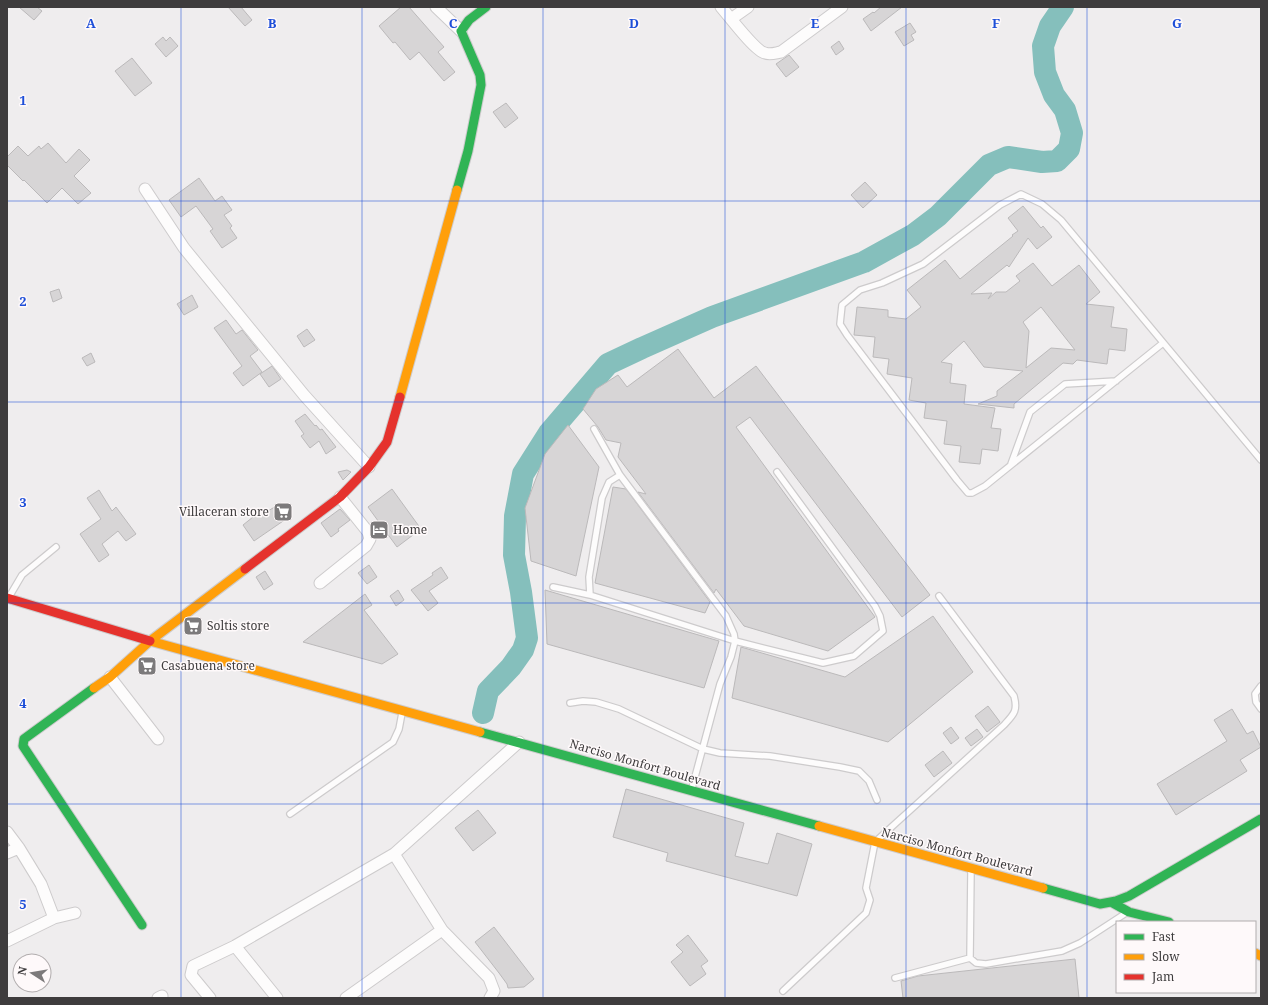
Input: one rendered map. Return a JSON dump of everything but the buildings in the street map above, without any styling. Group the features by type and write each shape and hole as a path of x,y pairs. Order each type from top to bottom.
{"main road":[{"path":"142,924 23,746 24,739 110,677 150,640 340,497 369,467 387,442 468,151 481,85 480,75 461,31 469,20 486,7"},
{"name":"Narciso Monfort Boulevard","path":"8,599 150,640 1100,904 1129,896 1261,819"},
{"path":"1111,902 1129,912 1165,921"}],"street":[{"path":"436,7 461,31"},
{"path":"721,7 756,47 763,53 769,54 780,52 842,7"},
{"path":"731,19 748,7"},
{"path":"145,189 184,248 304,395 369,467"},
{"path":"320,583 366,546 370,539 368,532 340,497"},
{"path":"110,677 158,739"},
{"path":"210,998 191,974 193,966 235,946 394,854 519,742"},
{"path":"7,832 19,848 41,884 54,918"},
{"path":"7,853 19,848"},
{"path":"394,854 442,930 489,978 494,991 490,998"},
{"path":"7,941 54,918 75,913"},
{"path":"346,998 442,930"},
{"path":"235,946 277,998"}],"lane":[{"path":"1163,343 985,486 972,493 968,493 840,324 842,305 860,290 882,283 923,264 1000,205 1021,194 1042,204 1061,220 1261,460"},
{"path":"1011,465 1030,412 1065,384 1116,381"},
{"path":"594,429 620,475 726,616 734,634 735,641 731,657 720,684 692,790"},
{"path":"553,587 590,595 735,641 823,663 854,656 883,631 880,616 875,606 777,472"},
{"path":"590,595 589,577 602,498 609,482 620,475"},
{"path":"8,599 22,575 56,547"},
{"path":"783,991 866,913 870,900 866,888 875,842 1014,715 1016,705 1014,696 939,596"},
{"path":"1261,686 1255,694 1256,702 1261,709"},
{"path":"570,703 583,701 596,702 619,709 703,749 720,753 770,756 840,767 859,772 869,781 877,800"},
{"path":"290,814 393,742 399,729 402,710"},
{"path":"970,958 971,868"},
{"path":"970,958 976,963 986,964 1062,951 1080,943 1129,912"},
{"path":"895,978 970,958"}],"waterway":[{"path":"483,713 488,691 511,667 523,650 527,638 514,555 515,516 523,474 549,433 608,364 712,317 864,262 913,235 938,216 989,165 1008,157 1042,162 1057,161 1069,149 1072,133 1065,110 1054,95 1045,72 1043,46 1050,26 1063,7"}],"traffic: fast":[{"path":"457,190 468,151 481,85 480,75 461,31 469,20 486,7"},
{"path":"94,688 24,739 23,746 142,925"},
{"path":"480,732 819,826"},
{"path":"1043,888 1100,904 1116,901 1129,896 1261,819"},
{"path":"1111,902 1129,912 1165,921"}],"traffic: slow":[{"path":"400,397 457,190"},
{"path":"94,688 110,677 150,641 245,569"},
{"path":"150,641 480,732"},
{"path":"819,826 1043,888"},
{"path":"1256,954 1261,956"}],"traffic: jam":[{"path":"245,569 340,497 369,467 387,442 400,397"},
{"path":"7,598 150,641"}],"place":[{"name":"Villaceran store","path":"283,512"},
{"name":"Home","path":"379,530"},
{"name":"Soltis store","path":"193,626"},
{"name":"Casabuena store","path":"147,666"}]}
